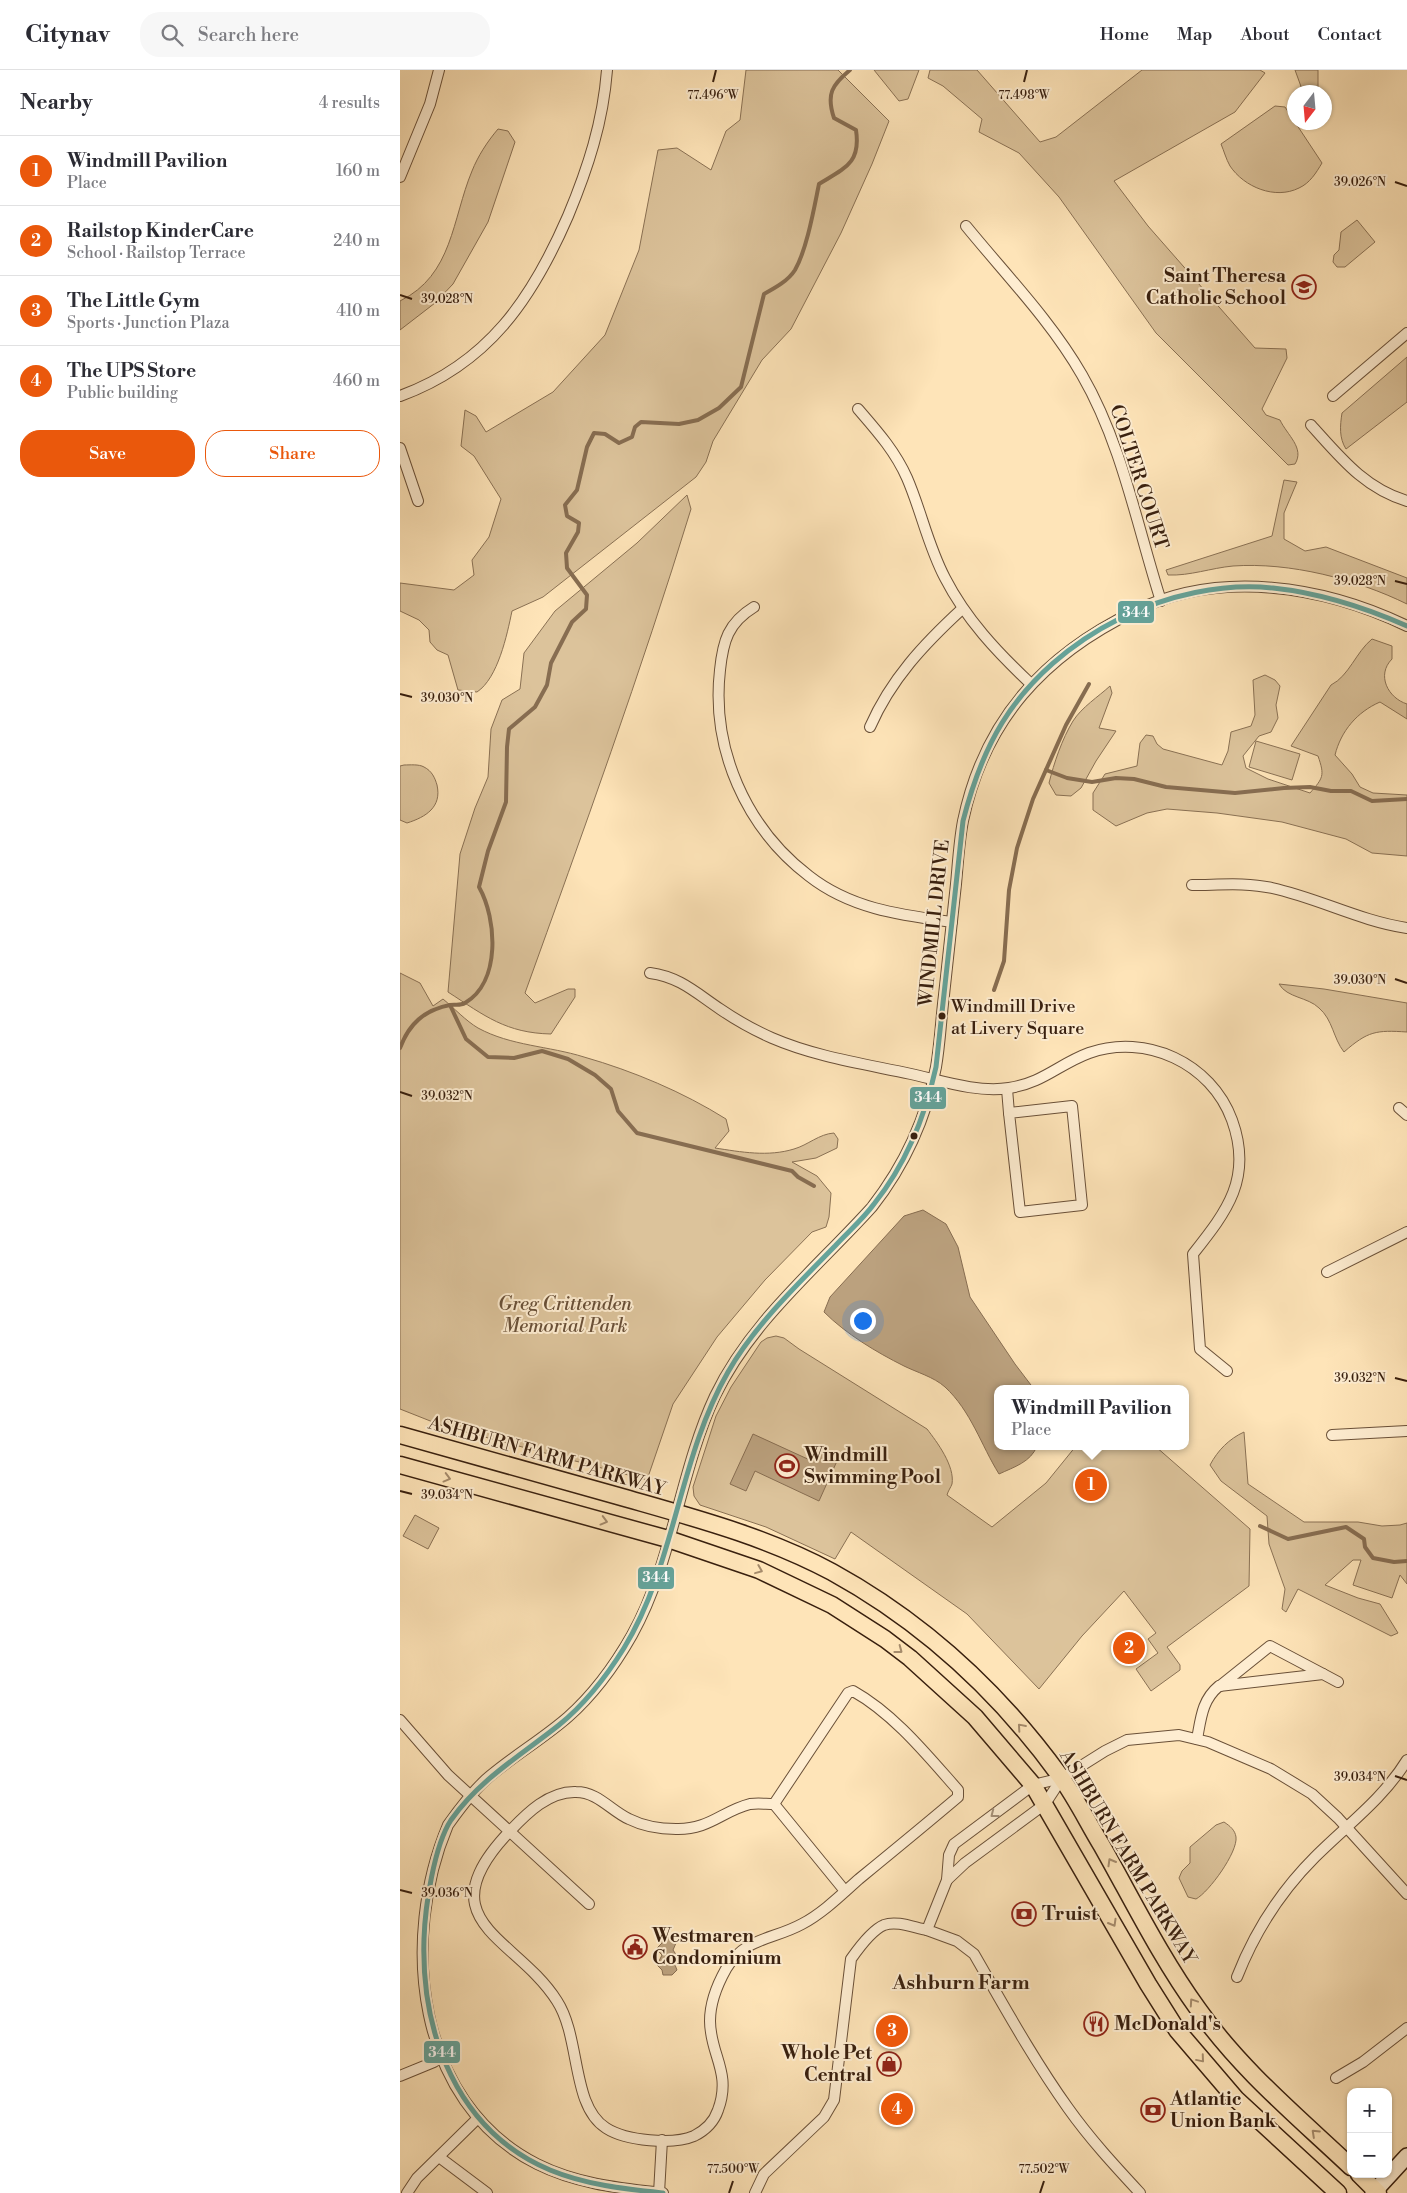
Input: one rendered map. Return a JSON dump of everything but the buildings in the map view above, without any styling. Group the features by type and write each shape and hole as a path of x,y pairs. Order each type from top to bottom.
{"main road":[{"name":"ASHBURN FARM PARKWAY","path":"400,1435 721,1526 781,1548 831,1572 884,1604 940,1645 979,1680 1026,1731 1062,1778 1174,1973 1211,2026 1251,2072 1347,2163"},
{"path":"400,1465 668,1539 776,1577 832,1605 860,1622 916,1663 972,1714 1033,1785 1046,1804 1148,1984 1177,2030 1236,2098 1338,2193"},
{"path":"1362,2178 1375,2192 1407,2156"}],"street":[{"path":"400,177 430,104 439,70"},
{"path":"400,396 435,381 469,358 507,323 526,297 548,261 591,158 602,113 607,70"},
{"name":"COLTER COURT","path":"966,226 1058,338 1083,377 1102,415 1116,454 1160,600"},
{"path":"1333,396 1407,333"},
{"path":"858,409 881,435 899,461 908,479 926,536 944,576 962,609 1000,655 1031,684"},
{"path":"1311,425 1349,468 1360,477 1385,493 1407,501"},
{"path":"400,448 418,501"},
{"name":"WINDMILL DRIVE","path":"418,1889 423,1872 443,1833 471,1795 488,1777 570,1715 587,1699 615,1663 646,1606 705,1422 715,1398 739,1354 768,1317 855,1226 886,1190 914,1139 926,1108 933,1079 960,843 969,798 980,766 1000,726 1031,684 1059,657 1090,634 1160,600 1192,592 1224,588 1281,589 1341,600 1371,610 1407,626"},
{"path":"754,607 739,616 727,634 721,659 718,693 720,722 730,767 752,814 773,842 792,862 816,881 839,895 884,912 952,922"},
{"path":"870,727 879,706 915,654 962,609"},
{"path":"1192,885 1270,887 1297,894 1367,919 1407,928"},
{"path":"650,973 667,975 683,983 746,1025 790,1045 817,1053 978,1088 1007,1089 1040,1080 1088,1054 1118,1046 1137,1047 1174,1057 1190,1066 1212,1086 1226,1106 1235,1127 1239,1150 1238,1173 1232,1198 1227,1209 1193,1254 1200,1349 1227,1371"},
{"path":"1007,1089 1020,1212 1082,1205 1072,1106 1010,1113"},
{"path":"1327,1272 1407,1232"},
{"path":"1332,1435 1407,1431"},
{"path":"1197,1739 1206,1700 1210,1693 1270,1646 1338,1682"},
{"path":"1220,1686 1323,1674"},
{"path":"854,1691 902,1730 958,1790 958,1797 804,1923 756,1941 736,1955 720,1981 712,2006 710,2024 723,2076 724,2090 716,2117 706,2129 694,2136 673,2141 617,2134 604,2127 593,2117 583,2096 572,2039 562,2009 549,1989 492,1935 480,1919 476,1908 475,1893 478,1878 485,1862 509,1832 535,1808 561,1793 578,1792 599,1799 629,1819 658,1828 675,1830 704,1826 748,1805 774,1804 848,1693 854,1691"},
{"path":"400,1720 448,1775 589,1904"},
{"path":"927,1930 947,1880 949,1855 954,1844 1033,1785 1062,1778 1105,1750 1127,1740 1169,1735 1197,1739 1288,1778 1327,1806 1407,1894"},
{"path":"1237,1977 1257,1932 1281,1895 1316,1856 1380,1796 1407,1760"},
{"path":"947,1880 965,1862 1046,1804 1062,1778"},
{"path":"774,1804 845,1891"},
{"path":"755,2193 764,2174 824,2117 834,2100 852,1959 861,1944 884,1925 897,1924 927,1930 957,1941 974,1954 1039,2066 1069,2110 1102,2151 1140,2193"},
{"path":"1336,2078 1371,2057 1407,2028"},
{"path":"425,2039 434,2062 465,2108 496,2138 524,2157 550,2170 609,2188 663,2193"},
{"path":"400,2076 434,2062"},
{"path":"407,2193 417,2178 476,2120"},
{"path":"659,2193 662,2140"},
{"path":"439,2157 487,2193"}],"green space":[{"path":"746,70 838,70 889,121 841,233 791,329 762,360 713,441 706,462 696,477 543,597 512,611 500,655 491,677 477,692 458,690 448,655 437,650 430,642 429,630 419,620 400,611 400,583 454,590 474,575 472,560 489,537 501,499 474,456 461,446 465,410 476,416 486,432 553,392 605,335 639,250 658,150 677,148 711,170 726,131 740,120"},
{"path":"874,70 919,70 908,99 899,101"},
{"path":"930,70 977,70 1040,142 1056,137 1142,70 1260,70 1265,73 1235,112 1114,181 1148,226 1255,348 1286,349 1287,358 1262,409 1266,415 1280,420 1294,442 1298,452 1295,464 1288,465 1156,333 1059,197 1019,153 979,132 982,119 943,86 928,78"},
{"path":"1295,70 1318,70 1318,85 1300,85"},
{"path":"1275,106 1285,107 1287,110 1287,130 1300,130 1322,163 1303,186 1280,193 1270,192 1243,180 1230,166 1221,144"},
{"path":"498,129 508,131 515,142 488,222 453,284 435,303 400,330 400,301 417,290 431,276 441,261 474,165"},
{"path":"1357,220 1375,242 1345,267 1337,267 1333,262 1334,255 1339,250 1341,232"},
{"path":"1407,357 1407,402 1346,449 1342,441 1341,432 1342,413"},
{"path":"1284,480 1297,482 1284,513 1284,539 1305,551 1326,547 1407,578 1407,604 1345,580 1322,574 1277,567 1233,566 1168,575 1166,570 1272,536"},
{"path":"687,495 691,509 672,570 611,752 525,993 535,1003 568,989 575,989 575,997 551,1034 535,1033 508,1027 485,1016 448,992 460,854 475,808 488,777 491,729 502,700 520,689 524,653 555,611 637,543"},
{"path":"1372,639 1392,646 1392,659 1387,665 1385,672 1386,685 1394,697 1407,704 1407,719 1380,702 1372,706 1351,723 1341,738 1335,755 1352,774 1360,787 1373,793 1407,795 1407,856 1372,853 1346,839 1282,822 1217,813 1167,809 1147,813 1116,826 1093,810 1093,793 1105,774 1137,766 1140,743 1146,735 1153,736 1157,744 1163,749 1222,765 1228,751 1231,732 1251,726 1255,715 1253,680 1265,675 1275,680 1280,686 1276,705 1278,718 1271,732 1259,736 1243,756 1246,768 1268,779 1310,793 1318,784 1322,773 1318,756 1291,746 1331,685 1343,676 1361,650"},
{"path":"1110,686 1112,693 1099,728 1116,731 1081,788 1071,796 1056,795 1049,783 1065,735 1081,711"},
{"path":"1256,741 1300,754 1292,780 1249,767"},
{"path":"420,765 429,771 433,775 438,793 435,805 431,810 420,818 407,823 400,820 400,766"},
{"name":"Greg Crittenden Memorial Park","path":"400,973 420,983 433,1006 443,999 478,1028 491,1034 504,1039 571,1053 621,1069 675,1091 710,1109 726,1119 729,1131 715,1148 754,1153 774,1153 794,1149 818,1137 829,1134 834,1133 838,1139 837,1148 816,1158 792,1162 817,1176 831,1193 829,1217 826,1227 812,1232 765,1280 717,1337 673,1404 647,1480 443,1426 400,1409"},
{"path":"1279,984 1324,989 1407,1003 1407,1032 1387,1031 1373,1033 1344,1052 1324,1013 1314,1004 1287,992"},
{"path":"776,1336 784,1338 927,1429 936,1441 951,1470 952,1484 947,1495 992,1527 1046,1483 1073,1450 1160,1450 1250,1529 1249,1586 1167,1647 1180,1665 1180,1670 1151,1691 1136,1669 1158,1653 1148,1639 1156,1633 1124,1591 1082,1636 1039,1689 967,1614 851,1532 835,1559 766,1527 700,1505 694,1496 693,1487 716,1416 731,1387 761,1342"},
{"path":"1244,1432 1248,1484 1304,1522 1358,1522 1382,1526 1407,1523 1407,1584 1400,1575 1392,1598 1353,1585 1361,1560 1353,1560 1325,1585 1358,1598 1380,1604 1398,1633 1391,1636 1298,1589 1286,1612 1282,1609 1285,1589 1269,1544 1267,1516 1221,1481 1210,1465 1224,1446"},
{"path":"415,1515 439,1528 428,1549 403,1536"},
{"path":"1224,1822 1232,1828 1236,1837 1228,1861 1202,1895 1196,1899 1188,1897 1179,1878 1182,1871 1190,1863 1190,1847 1216,1825"}],"shaded area":[{"path":"923,1210 946,1224 958,1247 970,1297 1031,1385 994,1385 994,1450 1035,1450 1026,1460 999,1474 969,1417 954,1396 941,1383 872,1349 842,1328 824,1312 830,1297 904,1216"},
{"name":"Windmill Swimming Pool","path":"753,1434 812,1461 816,1451 837,1461 819,1501 755,1471 746,1491 730,1484"},
{"path":"671,1937 676,1943 673,1950 677,1956 673,1960 677,1970 672,1975 663,1975 662,1970 657,1965 662,1955 656,1949 662,1943 662,1938"}],"waterway":[{"path":"400,1048 413,1025 425,1014 441,1007 463,1004 477,993 485,981 490,966 492,932 485,900 479,887 488,851 506,802 509,729 535,707 547,685 551,663 572,622 586,609 587,595 567,568 566,553 578,532 579,523 567,516 565,505 577,490 587,447 594,433 605,434 619,443 632,437 635,427 641,422 679,424 698,420 719,408 741,387 764,294 785,281 795,270 807,240 819,184 843,169 849,163 856,150 856,130 834,118 831,102 832,91 835,85 850,70"},
{"path":"994,990 1004,961 1009,890 1017,848 1033,799 1066,725 1089,684"},
{"path":"1046,770 1067,778 1092,782 1116,778 1134,779 1166,787 1235,793 1310,787 1331,791 1351,791 1372,801 1407,799"},
{"path":"450,1005 466,1039 488,1057 514,1058 542,1051 568,1059 595,1075 611,1089 618,1111 637,1133 792,1171 798,1177 814,1186"},
{"path":"1260,1526 1288,1539 1346,1527 1364,1539 1365,1547 1373,1558 1394,1562 1407,1561"}],"transit line":[{"name":"344","path":"663,2193 592,2183 550,2170 518,2153 491,2131 468,2105 451,2075 438,2043 429,2009 425,1974 424,1939 428,1894 435,1861 445,1831 462,1805 475,1792 578,1708 595,1690 617,1659 641,1615 655,1581 698,1440 711,1405 728,1372 751,1338 777,1306 870,1210 896,1173 905,1156 920,1122 936,1067 963,821 974,783 989,746 1002,723 1025,692 1053,663 1085,639 1119,619 1157,603 1195,592 1234,587 1290,590 1342,602 1407,626"}],"place":[{"name":"Saint Theresa Catholic School","path":"1304,287"},
{"name":"Windmill Drive at Livery Square","path":"942,1016"},
{"name":"Windmill Swimming Pool","path":"787,1466"},
{"name":"Windmill Pavilion","path":"1091,1485"},
{"name":"Railstop KinderCare","path":"1129,1648"},
{"name":"Truist","path":"1024,1914"},
{"name":"Westmaren Condominium","path":"635,1947"},
{"name":"McDonald's","path":"1096,2024"},
{"name":"The Little Gym","path":"892,2031"},
{"name":"Whole Pet Central","path":"889,2064"},
{"name":"The UPS Store","path":"897,2109"},
{"name":"Atlantic Union Bank","path":"1153,2110"}],"district":[{"name":"Ashburn Farm","path":"961,1983"}]}
